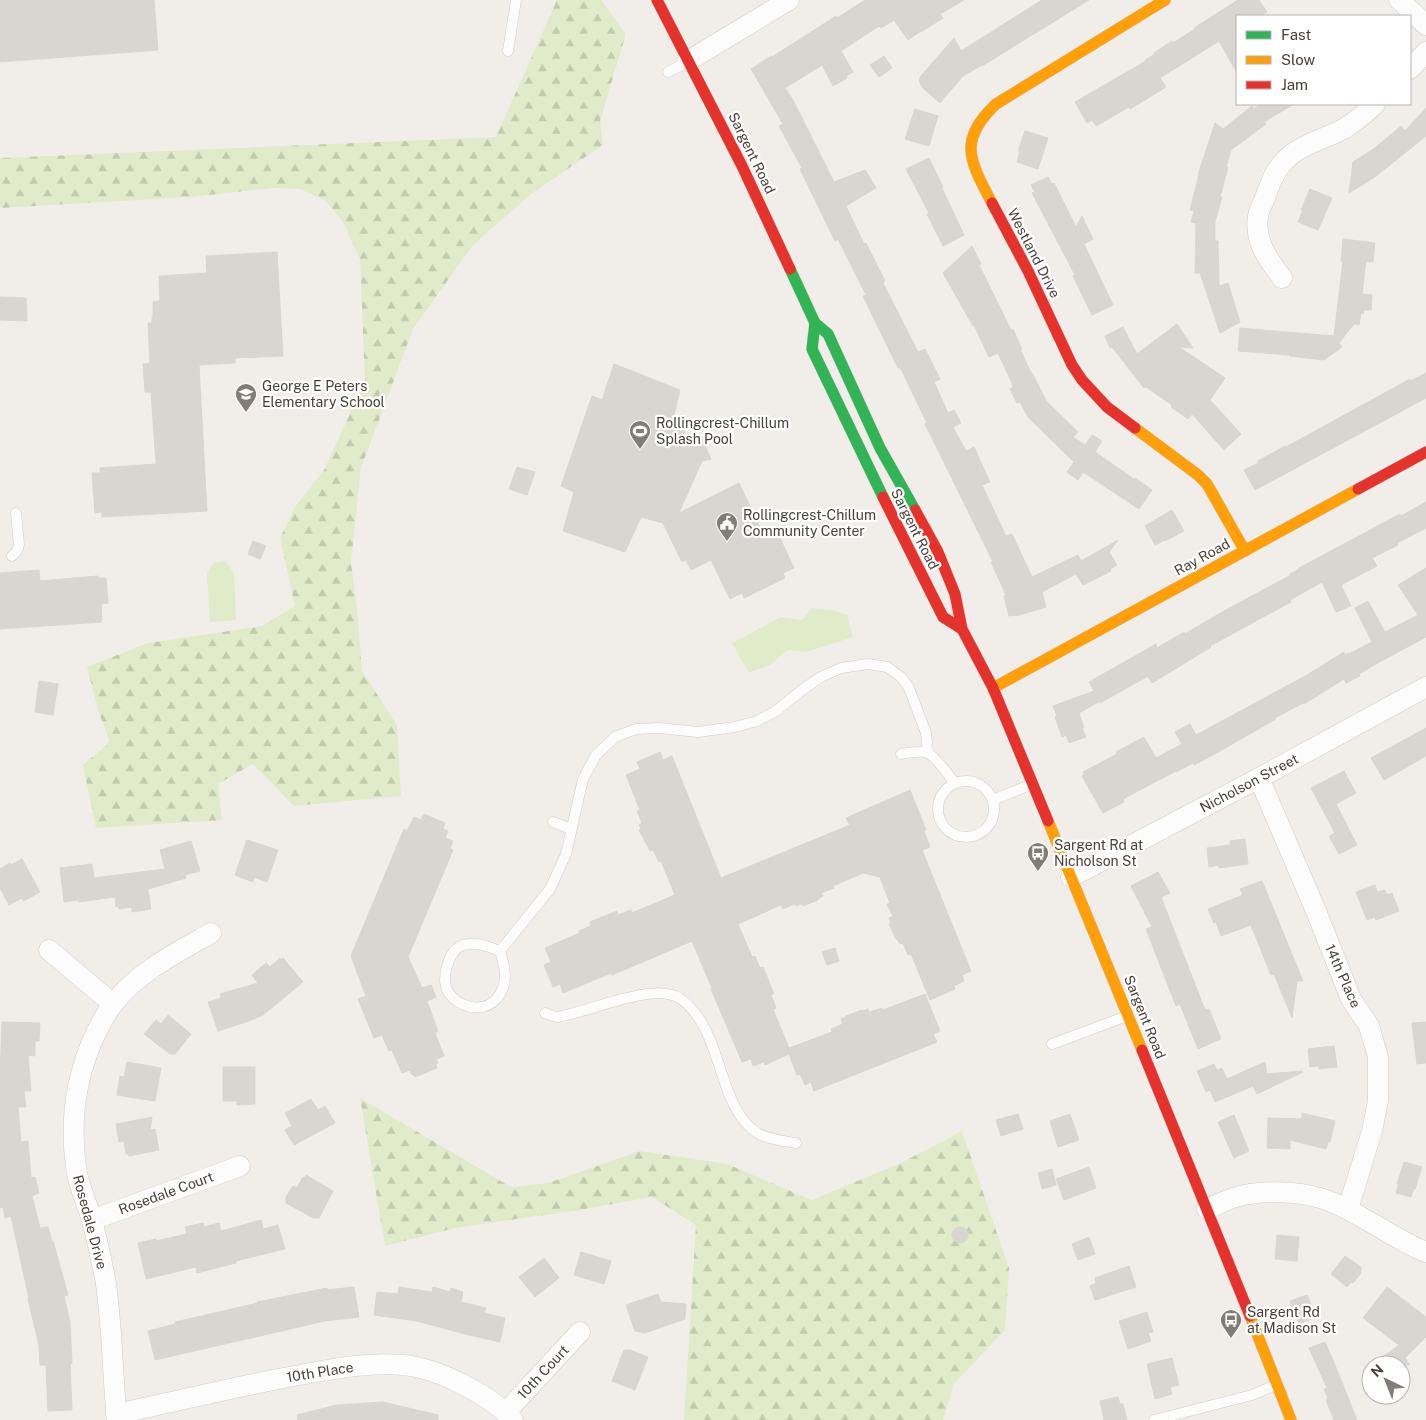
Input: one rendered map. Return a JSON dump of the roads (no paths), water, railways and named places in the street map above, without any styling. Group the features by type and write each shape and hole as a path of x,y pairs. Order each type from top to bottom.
{"main road":[{"name":"Sargent Road","path":"657,0 742,166 815,322 828,334 880,448 938,552 955,594 962,629 993,688 1033,784 1207,1208 1291,1420"},
{"name":"Westland Drive","path":"1166,0 996,104 975,127 971,138 971,161 1028,271 1072,365 1082,380 1107,407 1198,475 1206,484 1245,551"},
{"name":"Sargent Road","path":"815,322 812,349 877,486 943,616 962,629"},
{"name":"Ray Road","path":"993,688 1426,452"}],"street":[{"path":"688,61 789,0"},
{"path":"1399,0 1426,25"},
{"path":"1411,68 1426,52"},
{"path":"1282,278 1260,244 1257,230 1258,215 1273,177 1287,158 1296,151 1344,128 1374,105"},
{"name":"Nicholson Street","path":"1071,877 1426,687"},
{"name":"14th Place","path":"1259,778 1316,911 1351,999 1368,1026 1378,1057 1378,1102 1372,1131 1348,1209"},
{"name":"Rosedale Drive","path":"117,1417 108,1299 92,1220 80,1188 76,1167 73,1130 77,1086 100,1024 113,1004 151,970 174,954 211,933"},
{"path":"49,950 113,1004"},
{"name":"Rosedale Court","path":"92,1220 240,1166"},
{"path":"1207,1208 1236,1197 1256,1194 1297,1194 1319,1198 1348,1209 1426,1252"},
{"name":"10th Court","path":"510,1416 580,1332"},
{"name":"10th Place","path":"117,1417 283,1378 342,1367 371,1364 418,1367 450,1378 470,1388 510,1416"}],"lane":[{"path":"508,52 516,0"},
{"path":"668,72 688,61"},
{"path":"12,556 19,546 16,513"},
{"path":"500,952 550,889 566,854 583,779 596,755 615,737 636,729 659,728 698,732 735,727 756,721 776,711 821,677 841,668 868,664 887,668 901,677 909,688 926,733 928,753"},
{"path":"900,754 928,753 955,783"},
{"path":"973,782 982,786 993,800 993,818 989,826 974,836 965,838 956,836 948,831 938,814 941,796 955,783 973,782"},
{"path":"993,800 1033,784"},
{"path":"553,822 571,829"},
{"path":"474,944 489,947 500,952 505,970 505,981 503,992 496,1001 473,1008 460,1004 448,992 445,974 451,957 461,946 474,944"},
{"path":"545,1012 556,1017 586,1011 610,1002 639,995 665,993 679,998 690,1007 701,1022 716,1054 735,1108 742,1119 761,1135 776,1140 796,1143"},
{"path":"1052,1044 1128,1015"},
{"path":"1154,1420 1252,1396 1277,1385"}],"place":[{"name":"George E Peters Elementary School","path":"246,413"},
{"name":"Rollingcrest-Chillum Splash Pool","path":"640,450"},
{"name":"Rollingcrest-Chillum Community Center","path":"727,542"},
{"name":"Sargent Rd at Nicholson St","path":"1038,872"},
{"name":"Sargent Rd at Madison St","path":"1231,1339"}]}
